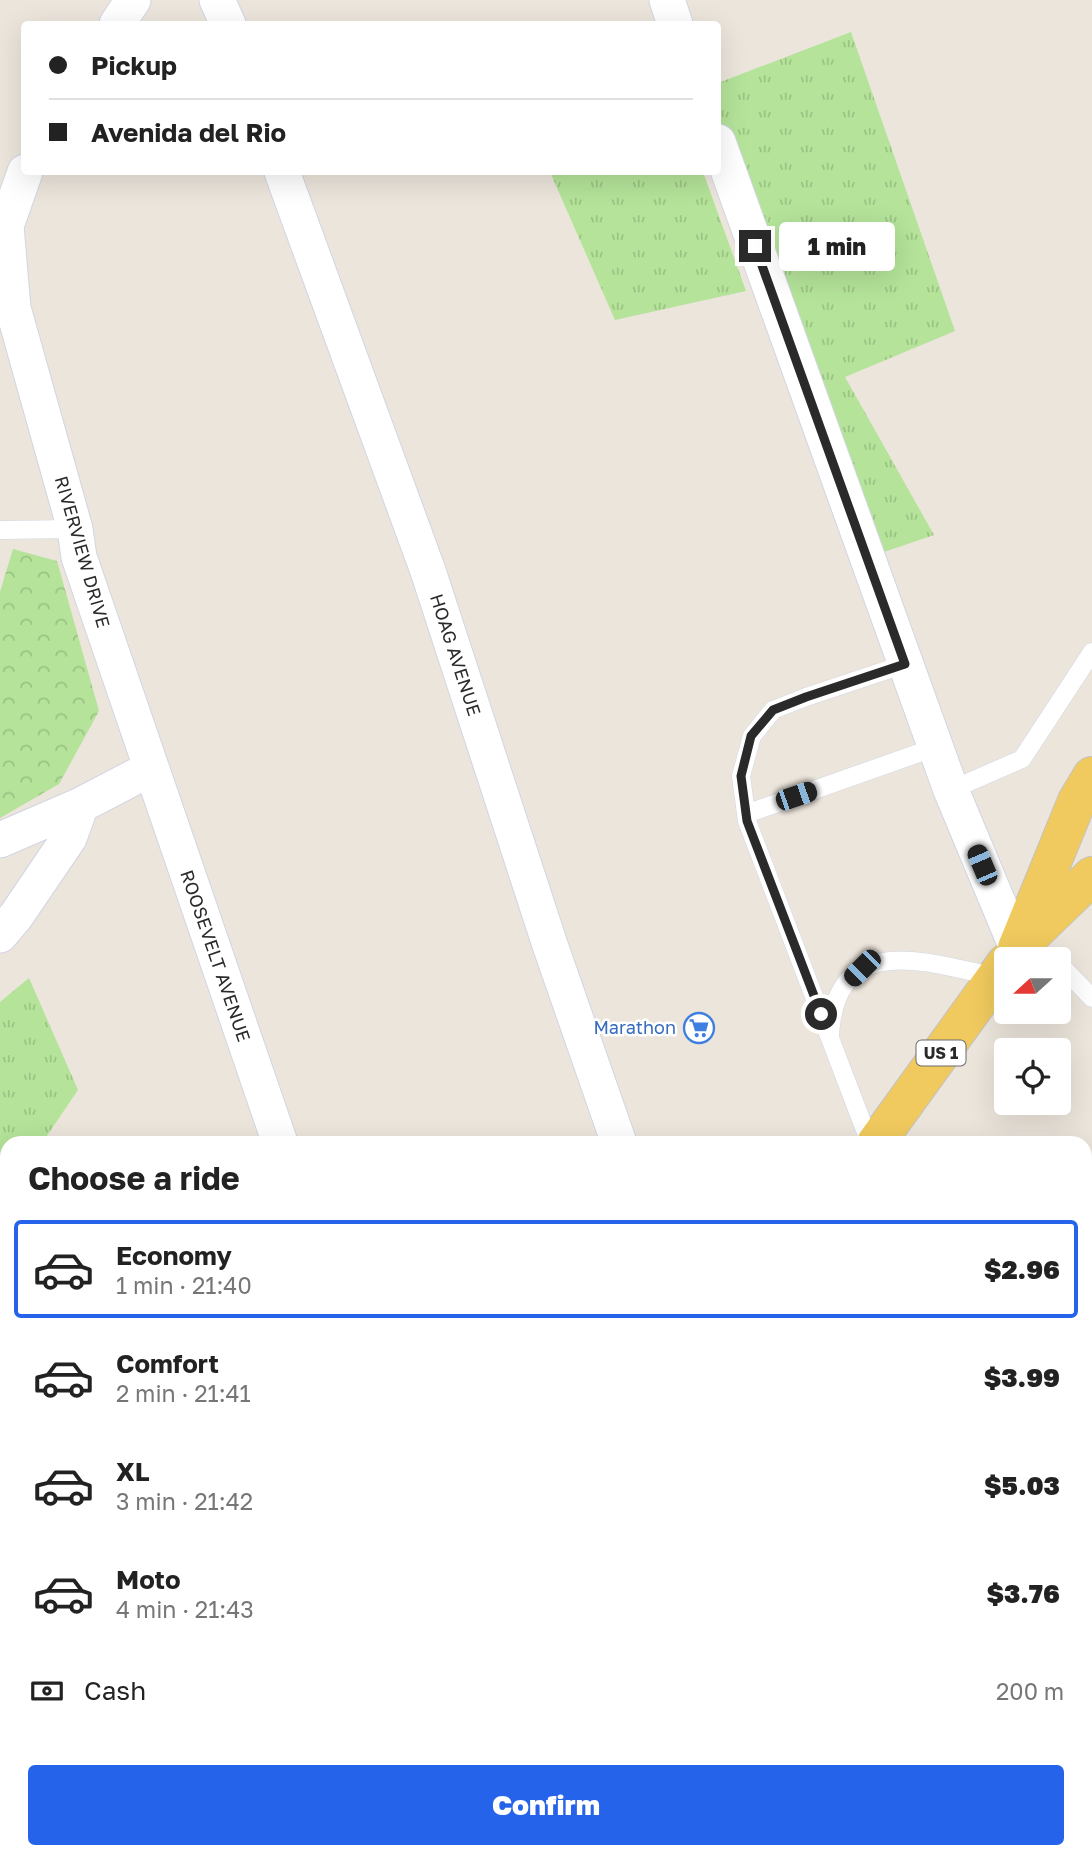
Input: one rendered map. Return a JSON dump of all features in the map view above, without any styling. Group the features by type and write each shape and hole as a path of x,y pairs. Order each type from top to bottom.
{"main road":[{"name":"US 1","path":"1017,947 1077,801 1092,776"},
{"name":"US 1","path":"1024,947 1092,876"},
{"name":"US 1","path":"881,1136 994,984"}],"street":[{"path":"119,21 133,0"},
{"path":"217,0 227,21"},
{"path":"667,0 674,21"},
{"path":"721,150 1007,947"},
{"name":"RIVERVIEW DRIVE","path":"24,175 6,226 13,308 75,529 79,556 150,769"},
{"name":"HOAG AVENUE","path":"283,175 428,571 550,945 618,1136"},
{"path":"0,840 81,805 150,769"},
{"name":"ROOSEVELT AVENUE","path":"150,769 278,1136"},
{"path":"0,935 69,838 81,805"}],"lane":[{"path":"0,530 75,529"},
{"path":"951,790 1022,759 1092,652"},
{"path":"867,1136 746,814 741,776 751,736 773,710 905,664"},
{"path":"746,814 936,747"},
{"path":"830,1038 840,994 862,968 897,959 994,960"},
{"path":"1071,976 1092,998"}],"green space":[{"path":"851,32 955,331 845,377 934,535 875,555 721,127 721,82"},
{"path":"551,175 704,175 746,291 615,320"},
{"path":"13,549 57,561 99,711 59,784 0,818 0,592"},
{"path":"29,978 78,1090 47,1136 0,1136 0,1002"}],"place":[{"name":"Marathon","path":"699,1028"}],"route":[{"path":"755,246 905,664 773,710 751,736 741,776 747,821 821,1014"}]}
